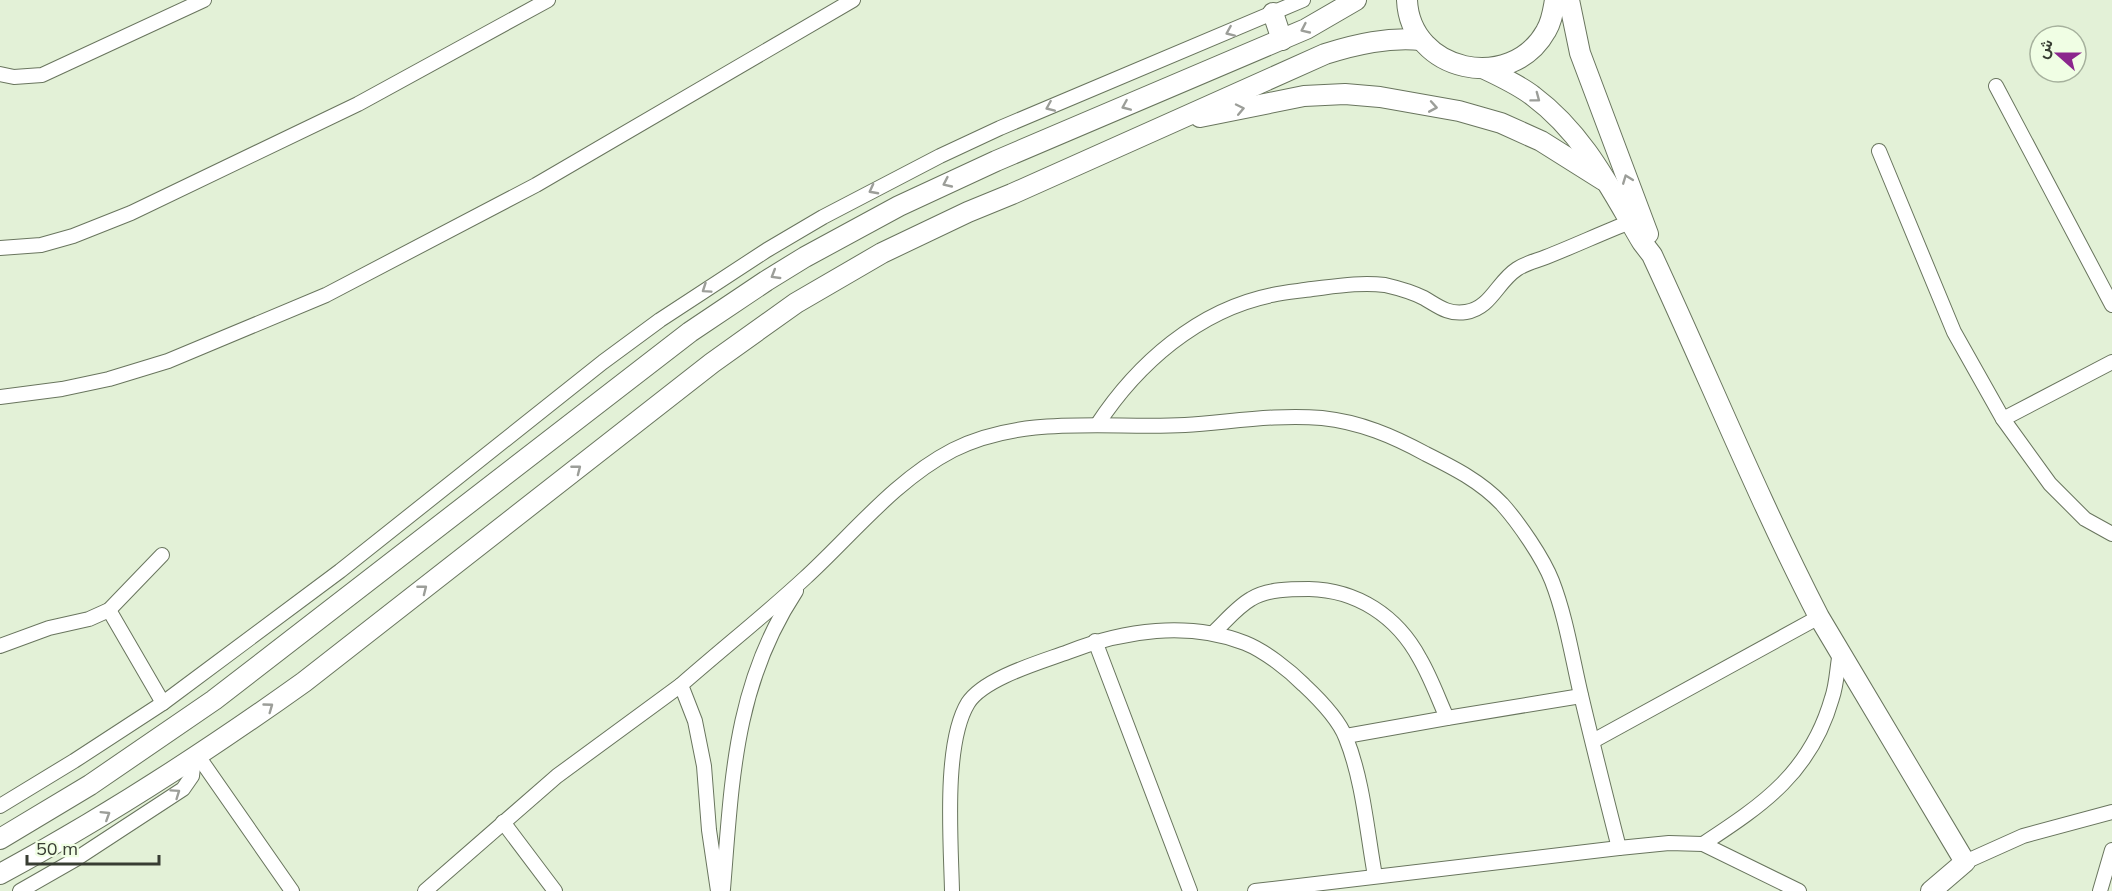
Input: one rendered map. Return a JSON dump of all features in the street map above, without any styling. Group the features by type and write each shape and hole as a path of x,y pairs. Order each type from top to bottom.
{"street":[{"path":"0,74 14,77 42,75 204,0"},
{"path":"0,248 41,245 73,236 131,213 358,104 548,0"},
{"path":"0,397 109,379 168,361 326,295 536,185 853,0"},
{"path":"0,806 163,703 340,571 603,362 660,320 767,250 823,217 940,156 1000,128 1303,0"},
{"path":"0,839 99,779 214,700 690,332 766,281 851,230 947,182 1282,40 1329,17 1356,0"},
{"path":"1407,0 1409,18 1430,49 1452,62 1485,69 1508,64 1530,51 1552,18 1555,0"},
{"path":"1569,0 1580,53 1648,234 1652,255"},
{"path":"1273,14 1282,40"},
{"path":"0,874 103,817 196,758 304,682 712,363 796,303 861,264 924,231 1325,54 1374,42 1402,38 1422,40"},
{"path":"1485,69 1531,94 1579,139 1652,255 1771,523 1819,617 1965,862"},
{"path":"1996,86 2112,305"},
{"path":"1162,125 1304,96 1362,95 1459,111 1501,123 1541,141 1607,183"},
{"path":"1879,151 1954,332 2003,419 2050,484 2085,519 2112,534"},
{"path":"1097,425 1123,388 1157,354 1199,324 1246,302 1271,295 1344,285 1373,284 1406,290 1423,297 1444,311 1463,313 1487,302 1506,278 1523,265 1630,222"},
{"path":"2003,419 2112,362"},
{"path":"425,891 565,770 681,685 805,578 887,499 934,461 993,434 1041,428 1097,425 1182,425 1284,416 1363,425 1404,441 1466,474 1502,504 1537,552 1551,580 1564,623 1619,848"},
{"path":"0,646 49,628 89,620 110,610 162,555"},
{"path":"723,891 734,760 745,704 754,676 776,625 805,578"},
{"path":"1213,633 1251,599 1271,592 1292,589 1325,589 1351,595 1375,608 1403,633 1420,658 1447,717"},
{"path":"110,610 163,703"},
{"path":"1593,741 1819,617"},
{"path":"952,891 951,779 957,732 969,702 991,682 1095,641 1135,633 1181,631 1213,633 1248,644 1289,670 1321,700 1346,736 1357,775 1375,876"},
{"path":"1095,641 1190,891"},
{"path":"1703,844 1757,808 1779,789 1804,762 1833,698 1840,652"},
{"path":"681,685 695,721 704,766 709,830 718,891"},
{"path":"1346,736 1581,696"},
{"path":"20,891 54,872 183,789 192,776 196,758"},
{"path":"196,758 292,891"},
{"path":"1930,891 1965,862 2023,836 2112,812"},
{"path":"503,822 555,891"},
{"path":"1255,891 1669,843 1703,844 1799,891"},
{"path":"2100,891 2112,850"},
{"path":"46,891 54,872"}]}
